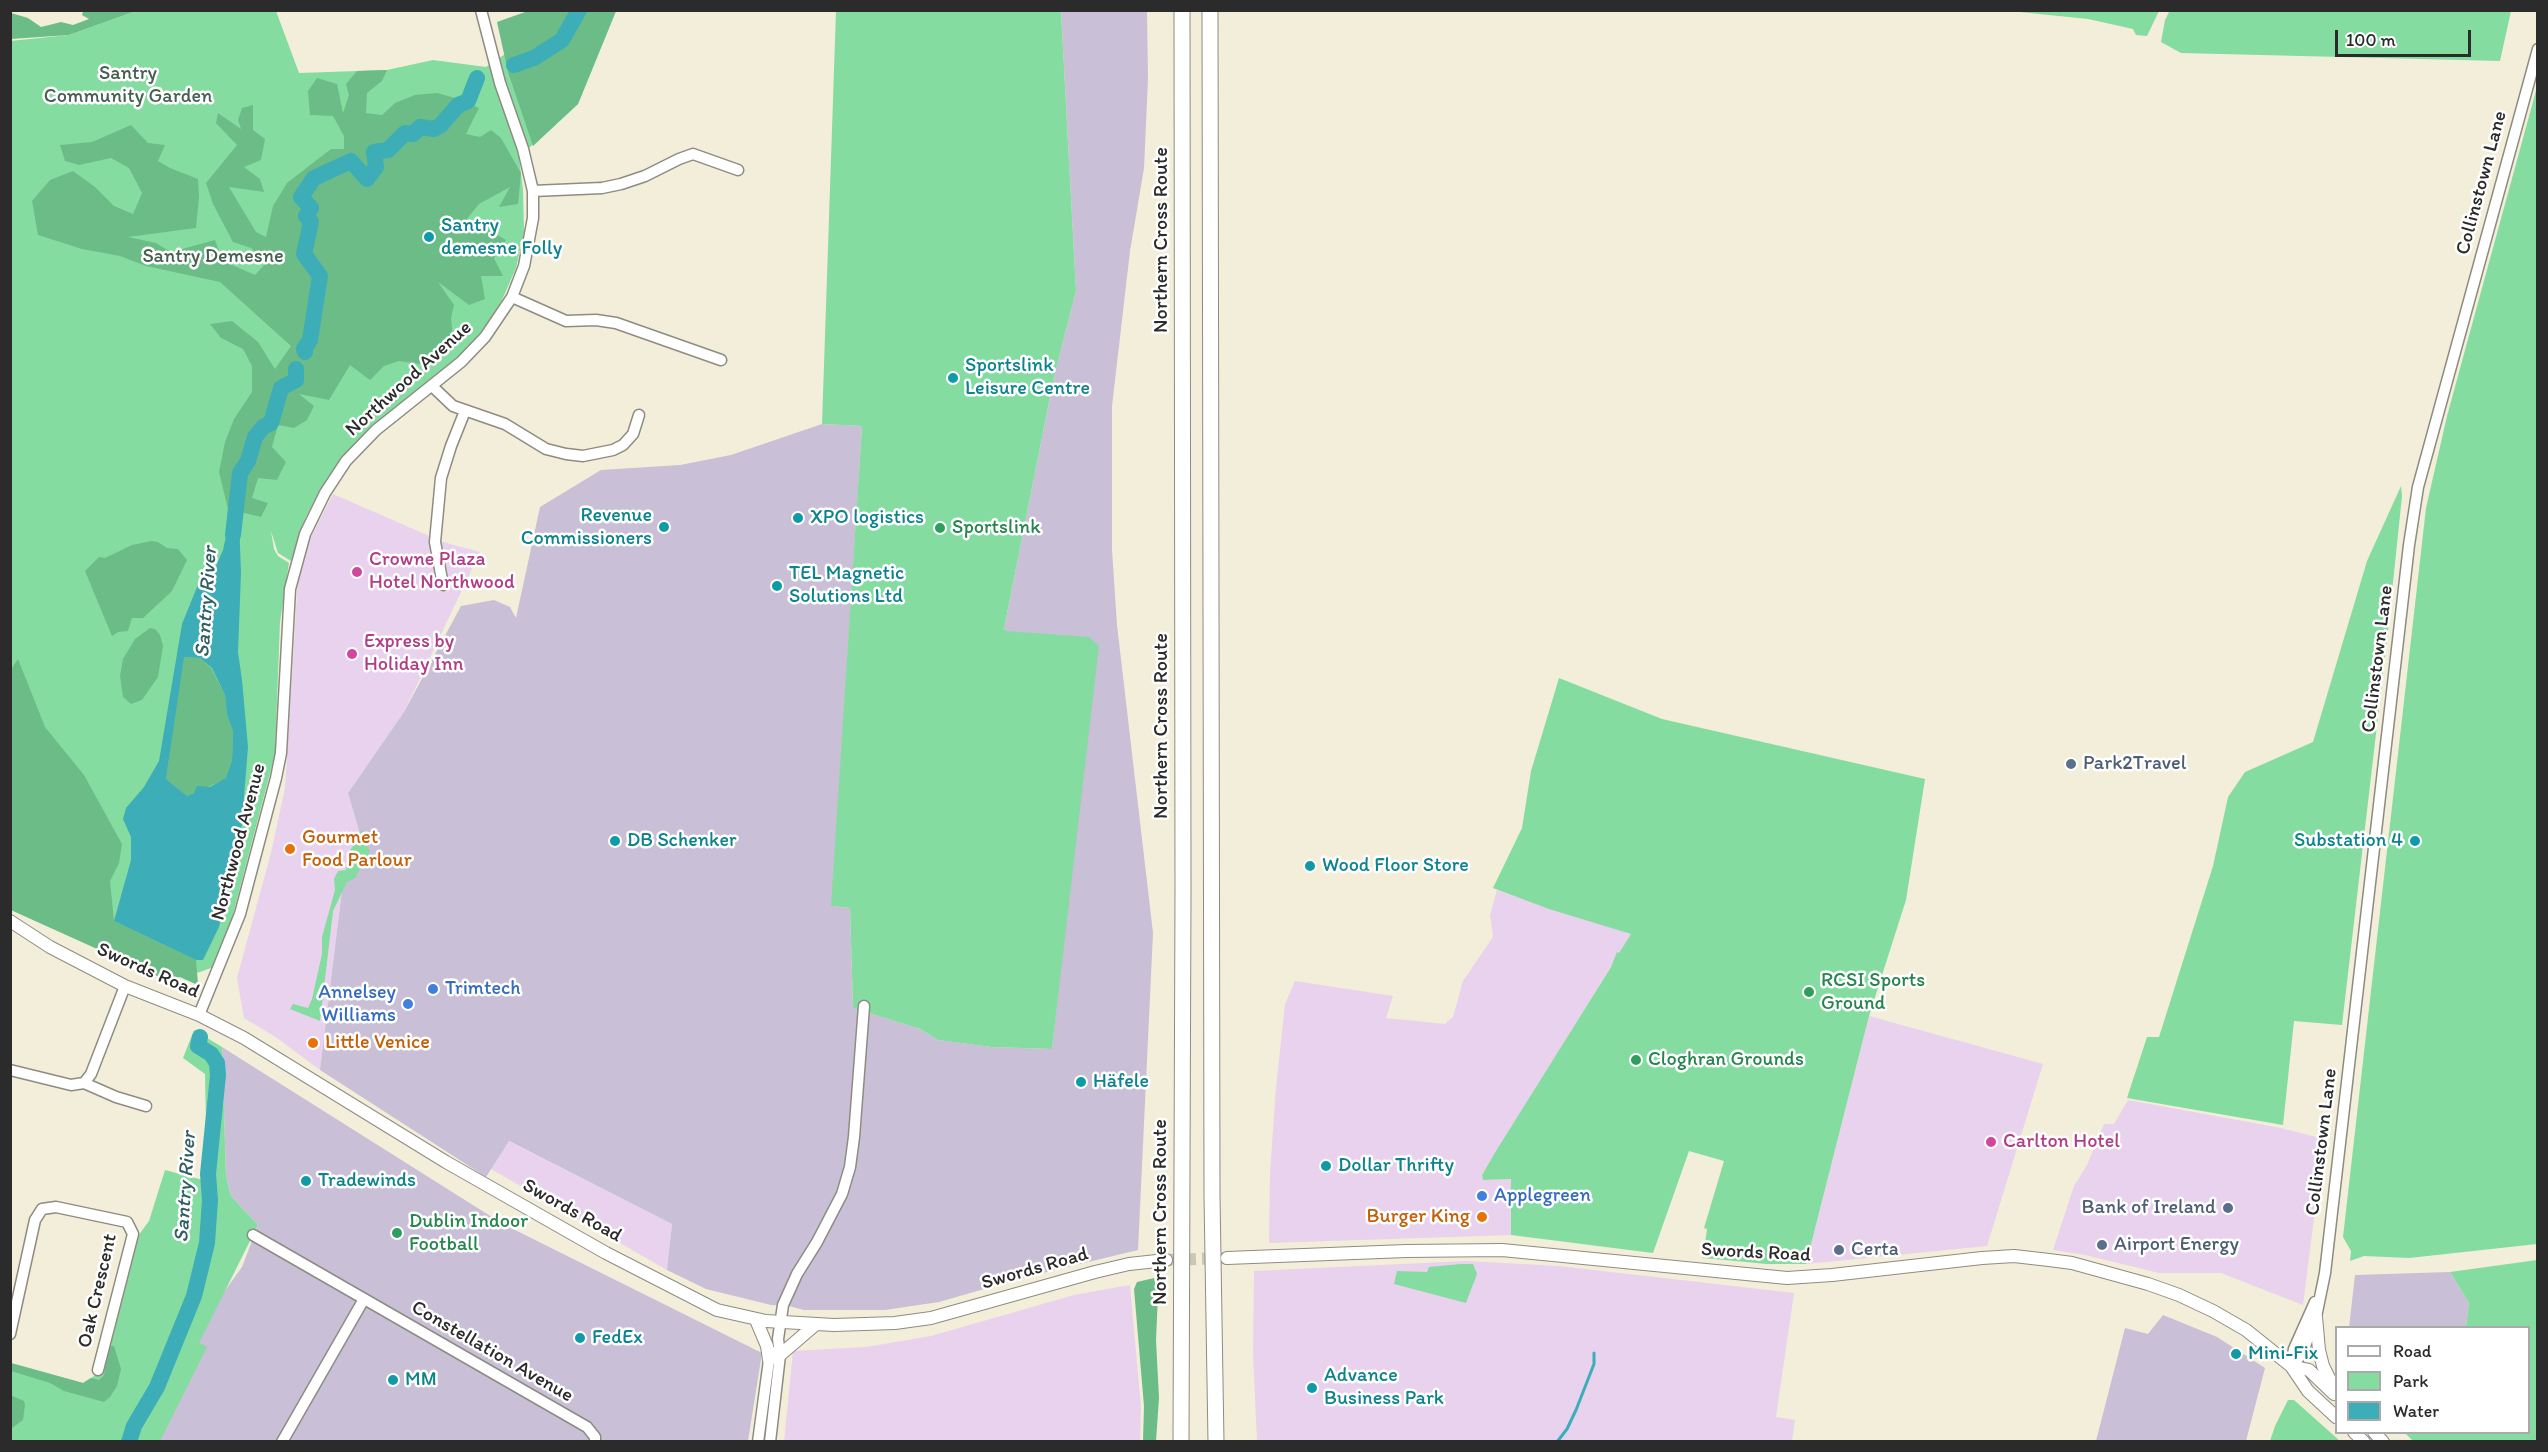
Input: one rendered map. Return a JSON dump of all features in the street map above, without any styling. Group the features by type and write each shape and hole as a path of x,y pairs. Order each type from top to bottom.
{"highway":[{"name":"Northern Cross Route","path":"1181,1442 1182,10"},
{"path":"1210,10 1213,1273 1211,1442"},
{"path":"1213,1273 1216,1442"}],"main road":[{"name":"Swords Road","path":"10,921 50,947 125,986 199,1015 244,1038 446,1162 606,1253 717,1310 756,1320 866,1326 931,1318 1088,1274 1129,1264 1166,1260"},
{"name":"Swords Road","path":"1227,1258 1494,1250 1787,1278 1832,1275 1982,1257 2014,1256 2043,1259 2110,1273 2179,1295 2246,1330 2291,1366 2308,1391 2335,1415"},
{"path":"2316,1317 2323,1366 2335,1388"},
{"path":"756,1320 775,1358 815,1324"},
{"name":"Swords Road","path":"2291,1366 2308,1370 2335,1394"}],"street":[{"name":"Northwood Avenue","path":"199,1015 240,914 276,778 281,753 287,612 292,576 299,550 320,502 346,460 376,430 461,362 484,337 512,297 524,266 530,236 533,191 523,149 500,84 481,10"},
{"name":"Collinstown Lane","path":"2291,1366 2302,1354 2316,1317 2322,1286 2409,545 2418,487 2538,49"},
{"path":"533,191 602,188 621,184 645,176 693,154 738,170"},
{"path":"512,297 566,321 596,320 616,323 721,360"},
{"path":"432,386 453,406 504,424 546,449 583,456 602,454 623,445 633,434 639,415"},
{"path":"443,585 435,542 441,478 450,446 465,411"},
{"path":"84,1083 91,1074 125,986"},
{"path":"758,1442 780,1322 788,1291 842,1194 850,1167 864,1006"},
{"path":"10,1070 71,1085 84,1083 116,1097 146,1106"},
{"name":"Oak Crescent","path":"10,1334 35,1220 42,1209 56,1207 127,1222 133,1233 98,1370"},
{"name":"Constellation Avenue","path":"253,1235 587,1428 595,1437 595,1442"},
{"name":"Collinstown Lane","path":"2291,1366 2294,1349 2322,1286"},
{"path":"282,1442 364,1299"},
{"path":"770,1442 775,1358"}],"shaded area":[{"path":"1061,11 1147,11 1148,79 1144,168 1130,251 1112,406 1112,550 1117,625 1153,933 1138,1250 1026,1277 939,1302 885,1310 804,1310 771,1305 706,1289 667,1270 672,1224 509,1141 486,1177 320,1070 344,874 363,844 348,793 404,712 461,606 494,600 510,607 516,618 540,507 601,470 680,465 731,455 822,424 862,426 832,906 850,908 853,1008 920,1029 938,1040 991,1047 1052,1049 1074,844 1004,629 1054,377 1076,291"},
{"path":"333,494 443,542 480,552 404,712 348,793 363,844 344,874 320,1070 277,1038 244,1018 237,978 271,853 285,788 298,579 306,547"},
{"path":"1497,890 1631,934 1482,1175 1483,1180 1511,1179 1511,1235 1269,1243 1270,1173 1276,1087 1285,1004 1295,981 1393,996 1386,1018 1445,1024 1453,1017 1463,981 1493,937 1490,915"},
{"path":"1869,1016 2043,1064 1987,1246 1806,1264"},
{"path":"222,1047 503,1224 762,1353 748,1441 154,1442 188,1342 242,1267 258,1225 231,1196 226,1176"},
{"path":"2128,1100 2281,1128 2324,1139 2303,1305 2221,1273 2159,1273 2085,1255 2053,1250 2074,1186 2087,1165 2104,1124 2114,1124"},
{"path":"508,1141 672,1224 667,1270 491,1169"},
{"path":"1466,1261 1559,1266 1794,1293 1776,1417 1795,1420 1792,1441 1257,1441 1253,1353 1254,1271"},
{"path":"2450,1272 2469,1303 2466,1326 2349,1326 2355,1275"},
{"path":"1130,1285 1141,1408 1140,1441 784,1442 793,1351 866,1347 931,1336 1074,1295"},
{"path":"2163,1315 2217,1337 2265,1368 2246,1441 2096,1441 2125,1328 2148,1334"}],"green space":[{"path":"2159,10 2147,36 2136,35 2133,29 2088,19 2010,11"},
{"path":"2170,10 2511,11 2500,61 2181,53 2161,42 2165,20"},
{"path":"83,11 136,11 69,35 11,39 11,13 28,18 41,27 61,22 73,25 89,19 82,15"},
{"name":"Santry Demesne","path":"136,11 276,11 299,73 387,70 433,60 486,67 511,50 528,11 616,11 578,104 519,157 524,232 516,268 502,300 485,326 471,345 343,460 320,491 306,517 291,561 278,553 271,531 274,549 278,556 289,563 280,622 275,754 227,937 214,967 197,973 198,985 180,977 166,980 11,910 10,41 69,35"},
{"path":"528,11 616,11 578,104 533,146 508,72 497,22"},
{"name":"Sportslink","path":"836,11 1061,11 1076,291 1054,377 1004,629 1006,631 1089,637 1099,646 1052,1049 991,1047 938,1040 920,1029 853,1008 850,908 831,906 862,426 822,424"},
{"path":"387,70 382,81 367,93 366,113 382,115 395,103 415,95 437,93 459,99 479,108 466,134 480,137 491,130 501,138 521,173 518,204 499,207 510,187 479,204 466,220 479,224 506,240 494,258 503,276 481,276 485,299 469,305 438,282 454,305 451,318 453,340 447,354 419,364 399,361 384,366 370,380 350,365 329,400 299,394 314,406 307,420 294,428 278,425 272,447 286,462 277,480 258,478 252,498 268,503 261,517 228,509 219,472 225,442 234,419 252,392 252,366 243,349 221,338 210,324 232,321 258,342 275,369 291,346 220,282 146,266 120,256 82,249 38,235 32,201 50,180 73,171 95,187 114,206 133,214 142,193 129,168 111,158 79,165 65,161 60,145 92,142 131,125 148,143 165,145 158,161 198,179 199,197 196,228 128,237 156,243 171,252 215,240 223,261 255,275 266,263 251,248 233,242 213,204 206,183 237,145 216,123 218,113 241,129 238,120 242,108 253,105 253,130 265,139 261,160 244,167 260,179 264,192 229,187 256,232 266,237 273,206 287,183 331,149 344,149 344,136 333,116 310,115 308,91 317,78 337,84 343,113 349,95 346,84 357,71"},
{"path":"2537,87 2537,1244 2409,1258 2364,1256 2350,1261 2351,1251 2343,1237 2426,508 2447,416"},
{"path":"2401,486 2402,496 2388,631 2342,1025 2294,1021 2283,1125 2127,1098 2147,1037 2159,1037 2213,866 2228,797 2245,772 2313,742 2367,561"},
{"path":"158,542 167,548 178,549 187,560 172,591 143,618 132,618 128,631 118,632 112,636 85,571 99,557 105,558 132,545"},
{"path":"150,628 155,629 160,635 163,646 158,677 142,700 131,704 123,697 120,676 123,659 135,639"},
{"path":"183,657 200,658 211,668 225,695 227,715 233,730 232,760 226,779 187,796 166,779"},
{"path":"18,659 45,727 84,775 122,844 119,863 110,881 114,921 196,960 198,985 180,977 166,980 11,910 10,671"},
{"name":"RCSI Sports Ground","path":"1559,678 1662,719 1925,779 1906,900 1869,1016 1806,1264 1767,1264 1703,1258 1707,1229 1704,1228 1724,1161 1689,1151 1653,1253 1511,1235 1511,1179 1483,1180 1482,1175 1496,1151 1611,967 1617,952 1619,953 1631,934 1549,909 1493,888 1522,828 1531,771"},
{"path":"362,830 365,835 365,844 370,851 355,878 347,882 333,911 320,1021 290,1009 293,1004 308,1008 312,999 322,954 322,937 335,890 334,879 338,871 346,870 349,852 355,843 355,837"},
{"path":"194,1030 222,1047 226,1176 231,1196 258,1225 199,1343 207,1347 160,1441 11,1441 11,1363 83,1383 99,1373 138,1236 149,1221 165,1170 203,1180 206,1127 205,1074 183,1058"},
{"path":"2537,1260 2537,1441 2413,1441 2406,1434 2530,1434 2530,1326 2466,1326 2469,1303 2450,1272"},
{"path":"1473,1264 1477,1274 1466,1303 1394,1284 1397,1271 1427,1272 1429,1267"},
{"path":"1154,1278 1158,1295 1156,1340 1159,1398 1156,1441 1143,1441 1144,1406 1134,1289 1137,1282"},
{"path":"108,1346 114,1346 121,1369 117,1386 104,1402 64,1391 50,1383 11,1371 11,1363 83,1383 91,1378 99,1380 104,1375"},
{"path":"10,1395 24,1401 25,1405 23,1420 12,1428"},
{"path":"2288,1400 2294,1400 2340,1441 2270,1441"}],"water":[{"path":"235,515 239,519 241,573 238,652 248,747 240,847 219,927 203,960 196,960 114,921 131,860 131,837 123,819 126,808 144,787 159,761 182,624 197,587 216,566 223,550 230,518","holes":["184,657 200,658 212,668 225,695 227,715 233,731 232,760 226,778 210,787 197,786 194,793 187,796 166,779"]}],"waterway":[{"name":"Santry River","path":"514,65 534,58 562,40 579,10"},
{"name":"Santry River","path":"305,352 304,349 310,340 320,276 304,254 311,222 306,216 311,208 301,197 314,178 351,161 367,179 376,167 374,152 388,150 405,133 413,134 420,127 434,129 441,125 458,105 468,101 477,78"},
{"name":"Santry River","path":"233,535 240,473 248,461 255,437 263,427 271,423 281,388 296,380 296,369"},
{"name":"Santry River","path":"129,1442 134,1426 157,1387 194,1296 207,1243 210,1200 208,1174 218,1075 217,1063 211,1054 198,1046 200,1037"},
{"path":"1557,1442 1567,1429 1576,1410 1594,1364 1594,1353"}],"tunnel":[{"path":"1166,1260 1227,1258"}],"place":[{"name":"Santry demesne Folly","path":"429,237"},
{"name":"Sportslink Leisure Centre","path":"953,378"},
{"name":"XPO logistics","path":"798,518"},
{"name":"Revenue Commissioners","path":"664,527"},
{"name":"Sportslink","path":"940,528"},
{"name":"Crowne Plaza Hotel Northwood","path":"357,572"},
{"name":"TEL Magnetic Solutions Ltd","path":"777,586"},
{"name":"Express by Holiday Inn","path":"352,654"},
{"name":"Park2Travel","path":"2071,764"},
{"name":"DB Schenker","path":"615,841"},
{"name":"Substation 4","path":"2415,841"},
{"name":"Gourmet Food Parlour","path":"290,849"},
{"name":"Wood Floor Store","path":"1310,866"},
{"name":"Trimtech","path":"433,989"},
{"name":"RCSI Sports Ground","path":"1809,992"},
{"name":"Annelsey Williams","path":"408,1004"},
{"name":"Little Venice","path":"313,1043"},
{"name":"Cloghran Grounds","path":"1636,1060"},
{"name":"Häfele","path":"1081,1082"},
{"name":"Carlton Hotel","path":"1991,1142"},
{"name":"Dollar Thrifty","path":"1326,1166"},
{"name":"Tradewinds","path":"306,1181"},
{"name":"Applegreen","path":"1482,1196"},
{"name":"Bank of Ireland","path":"2228,1208"},
{"name":"Burger King","path":"1482,1217"},
{"name":"Dublin Indoor Football","path":"397,1233"},
{"name":"Airport Energy","path":"2102,1245"},
{"name":"Certa","path":"1839,1250"},
{"name":"FedEx","path":"580,1338"},
{"name":"Mini-Fix","path":"2236,1354"},
{"name":"MM","path":"393,1380"},
{"name":"Advance Business Park","path":"1312,1388"}],"park label":[{"name":"Santry Community Garden","path":"128,86"}]}
